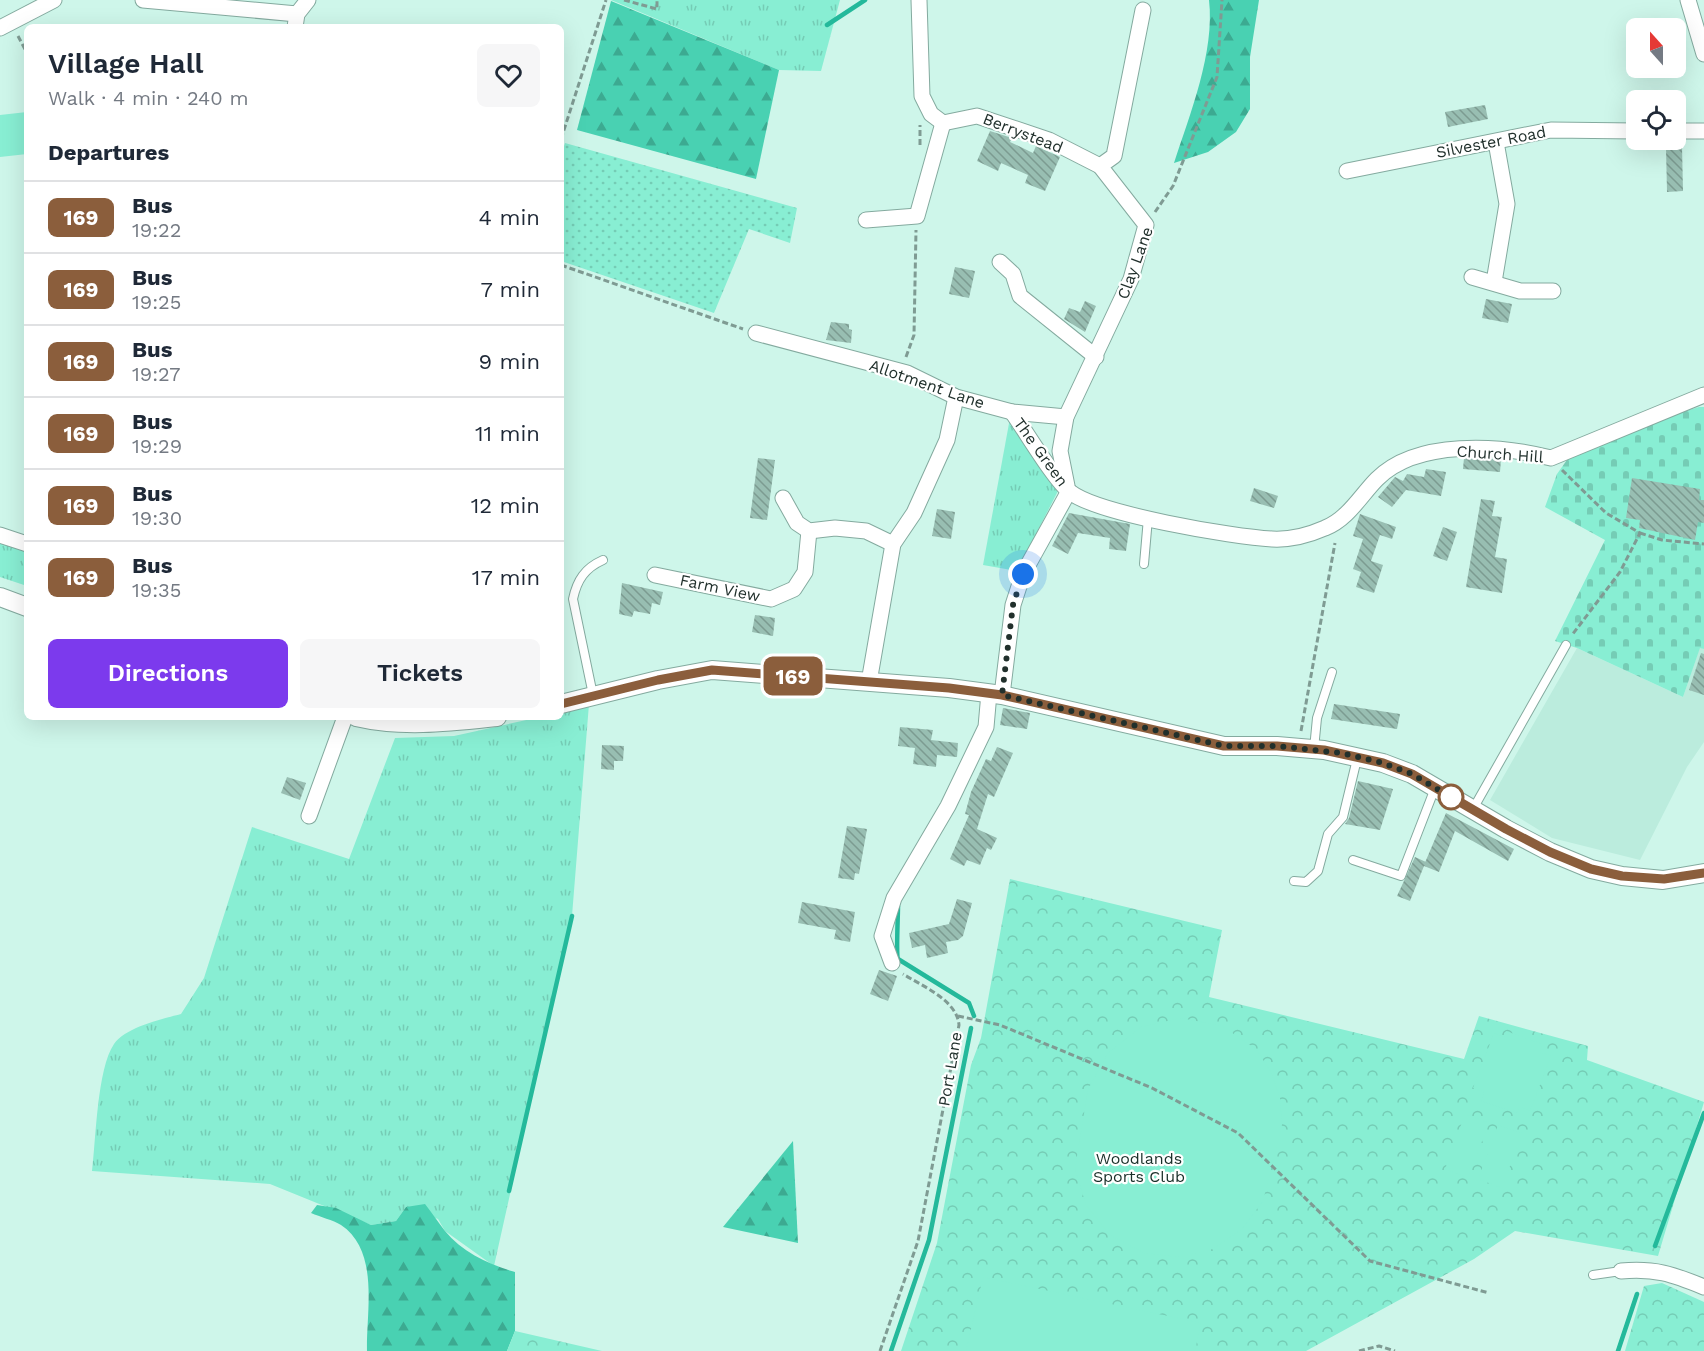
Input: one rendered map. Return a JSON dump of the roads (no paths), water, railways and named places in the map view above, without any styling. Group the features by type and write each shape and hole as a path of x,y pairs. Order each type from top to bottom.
{"street":[{"path":"0,28 54,0"},
{"path":"143,0 296,21 308,0"},
{"path":"866,220 917,216 943,123 931,114 922,96 919,0"},
{"path":"1688,0 1704,54"},
{"path":"1100,166 1114,156 1143,10"},
{"name":"Berrystead","path":"943,123 976,116 1048,140 1100,166"},
{"name":"Silvester Road","path":"1347,171 1551,130 1626,131"},
{"path":"1686,131 1704,131"},
{"path":"1494,282 1507,204 1496,142"},
{"name":"Clay Lane","path":"1069,491 1060,451 1066,417 1131,279 1146,225 1100,166"},
{"path":"1000,262 1013,274 1020,296 1096,357"},
{"path":"1472,277 1520,291 1553,291"},
{"name":"Allotment Lane","path":"756,333 901,371 956,397 1012,412 1066,417"},
{"name":"Church Hill","path":"1069,491 1090,504 1148,518 1274,539 1309,535 1329,527 1348,513 1379,477 1397,462 1425,453 1464,448 1535,454 1551,458 1704,395"},
{"path":"869,682 893,544 914,513 947,440 956,397"},
{"name":"The Green","path":"996,694 1013,605 1023,574 1069,491 1012,412"},
{"path":"783,498 797,523 809,531 835,528 866,531 893,544"},
{"name":"Farm View","path":"655,575 771,599 794,589 805,572 809,531"},
{"path":"0,535 24,543"},
{"path":"0,597 24,606"},
{"path":"564,703 712,670 996,694 1224,746 1306,748 1358,757 1412,774 1472,810 1550,852 1591,869 1622,876 1664,879 1704,873"},
{"path":"892,963 882,936 894,898 948,806 986,727 996,694"},
{"path":"309,816 344,720"},
{"path":"368,720 380,723 429,724 468,720"},
{"path":"1621,1271 1652,1269 1669,1272 1704,1287"}],"lane":[{"path":"1144,564 1148,518"},
{"path":"593,696 573,599 576,584 584,572 603,560"},
{"path":"1472,810 1566,645"},
{"path":"1306,748 1332,672"},
{"path":"1294,881 1306,882 1318,871 1328,834 1343,817 1358,757"},
{"path":"1353,860 1401,876 1435,788"},
{"path":"1593,1275 1621,1271"}],"waterway":[{"path":"827,25 865,0"},
{"path":"898,906 898,959 969,1003 974,1016"},
{"path":"509,1191 572,916"},
{"path":"891,1351 929,1240 971,1028"},
{"path":"1655,1246 1704,1113"},
{"path":"1618,1351 1637,1294"}],"park label":[{"name":"Woodlands Sports Club","path":"1139,1167"}]}
